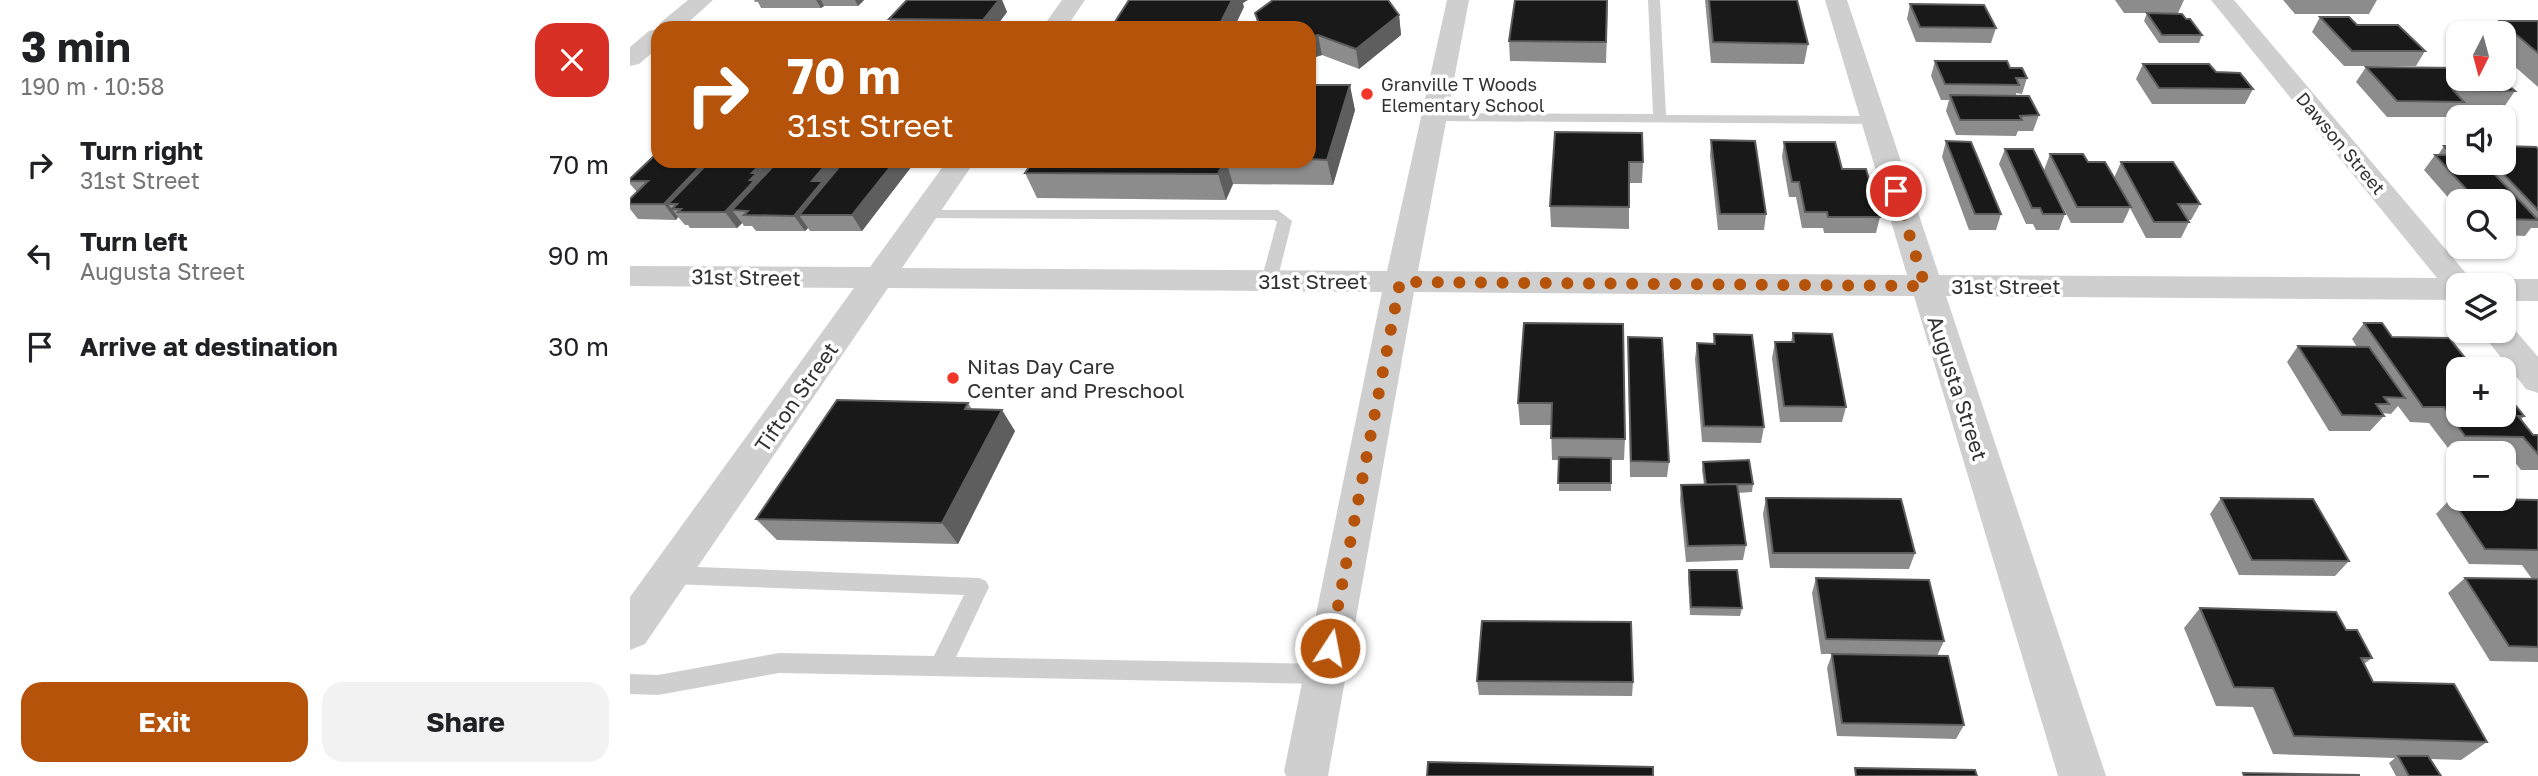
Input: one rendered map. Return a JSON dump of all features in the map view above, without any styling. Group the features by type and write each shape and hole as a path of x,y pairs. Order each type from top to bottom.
{"street":[{"path":"676,21 702,0"},
{"path":"1059,21 1074,0"},
{"path":"1307,771 1400,282 1458,0"},
{"name":"Augusta Street","path":"1836,0 2082,776"},
{"name":"Dawson Street","path":"2222,0 2447,273"},
{"path":"630,59 651,42"},
{"name":"Tifton Street","path":"630,631 956,168"},
{"name":"31st Street","path":"630,276 1925,286 2446,287"},
{"path":"2516,289 2538,290"},
{"path":"2507,343 2538,380"}],"lane":[{"path":"1654,0 1660,118"},
{"path":"1434,117 1874,120"},
{"path":"923,215 1279,215 1285,221 1284,231 1269,281"},
{"path":"671,575 979,587 940,666"},
{"path":"630,684 658,685 779,663 1325,674"}],"building":[{"path":"907,0 999,0 983,20 889,19"},
{"path":"1129,0 1232,0 1222,21 1116,21"},
{"path":"1273,0 1388,0 1399,15 1356,49 1316,35 1316,21 1258,21 1255,13"},
{"path":"1515,0 1607,0 1606,42 1509,41"},
{"path":"1709,0 1797,0 1808,44 1713,42"},
{"path":"1910,4 1984,5 1996,28 1920,27"},
{"path":"2147,13 2182,14 2186,19 2190,19 2202,35 2162,35"},
{"path":"2320,17 2349,17 2357,25 2398,25 2425,51 2352,51"},
{"path":"2516,21 2538,21 2538,53 2516,34"},
{"path":"1935,61 2007,61 2010,68 2022,68 2027,78 2016,78 2019,85 1945,84"},
{"path":"2143,64 2209,64 2216,72 2240,73 2253,89 2159,88"},
{"path":"2366,67 2446,68 2446,91 2454,91 2464,102 2397,101"},
{"path":"1316,85 1350,85 1327,160 1316,159"},
{"path":"1950,95 2029,96 2039,115 2020,116 2022,120 1960,120"},
{"path":"1555,132 1642,133 1643,162 1629,162 1629,207 1550,206"},
{"path":"1711,140 1755,141 1766,214 1720,214"},
{"path":"1946,141 1971,142 2001,214 1975,214"},
{"path":"1784,142 1835,142 1842,169 1866,169 1880,217 1828,217 1827,212 1805,212 1799,182 1792,182"},
{"path":"2516,146 2538,149 2538,210 2505,175 2516,175"},
{"path":"2005,149 2033,149 2065,214 2043,214 2040,208 2032,208"},
{"path":"2050,154 2083,154 2088,162 2105,162 2131,207 2077,207"},
{"path":"2435,155 2446,155 2446,167"},
{"path":"651,159 651,168 698,168 664,204 630,204 630,199 648,181 630,179"},
{"path":"2121,162 2173,162 2200,204 2178,204 2189,222 2154,222"},
{"path":"703,168 757,168 752,173 757,173 750,180 755,180 725,212 678,212 681,209 672,209 677,204 668,204"},
{"path":"771,168 823,168 812,181 823,181 794,216 744,215 748,211 732,210"},
{"path":"838,168 889,168 852,215 799,215"},
{"path":"1028,168 1221,168 1218,174 1025,173"},
{"path":"2453,175 2495,175 2509,189 2466,189"},
{"path":"2516,197 2538,220 2516,219"},
{"path":"1524,323 1623,324 1625,439 1551,438 1552,403 1518,403"},
{"path":"2364,323 2382,323 2392,337 2446,338 2446,343 2453,343 2464,357 2446,357 2446,410 2444,407 2423,407"},
{"path":"1793,333 1832,334 1846,407 1784,406 1775,342 1794,342"},
{"path":"1714,334 1752,335 1764,427 1704,426 1697,343 1715,344"},
{"path":"1628,337 1662,338 1669,462 1631,461"},
{"path":"2298,346 2369,347 2405,398 2384,397 2389,404 2376,404 2384,416 2342,415"},
{"path":"837,400 968,403 965,409 1002,410 942,523 756,519"},
{"path":"2516,406 2524,416 2518,416 2533,435 2538,435 2538,454 2523,437 2465,436 2458,427 2516,427"},
{"path":"1559,457 1611,458 1611,483 1558,483"},
{"path":"1749,460 1753,484 1706,485 1703,462"},
{"path":"1737,484 1746,545 1688,546 1681,485"},
{"path":"1766,498 1901,499 1915,553 1773,553"},
{"path":"2221,498 2313,499 2349,561 2252,560"},
{"path":"2516,499 2538,500 2538,550 2485,549 2460,511 2516,511"},
{"path":"1689,570 1737,570 1742,608 1691,607"},
{"path":"1816,578 1929,580 1944,641 1826,639"},
{"path":"2465,578 2538,579 2538,647 2509,646"},
{"path":"2200,608 2336,612 2346,630 2357,630 2372,658 2361,658 2373,682 2454,684 2487,742 2294,736 2273,688 2234,687"},
{"path":"1482,621 1631,622 1633,682 1477,681"},
{"path":"1832,654 1948,656 1964,725 1842,723"},
{"path":"2398,756 2428,756 2441,776 2409,776"},
{"path":"1428,762 1653,767 1653,776 1427,776"},
{"path":"1855,768 1975,770 1977,776 1856,776"},
{"path":"2243,773 2359,775 2359,776 2244,776"}],"place":[{"name":"Granville T Woods Elementary School","path":"1367,94"},
{"name":"Nitas Day Care Center and Preschool","path":"953,378"}],"route":[{"path":"1330,648 1400,282 1925,286 1896,191"}]}
